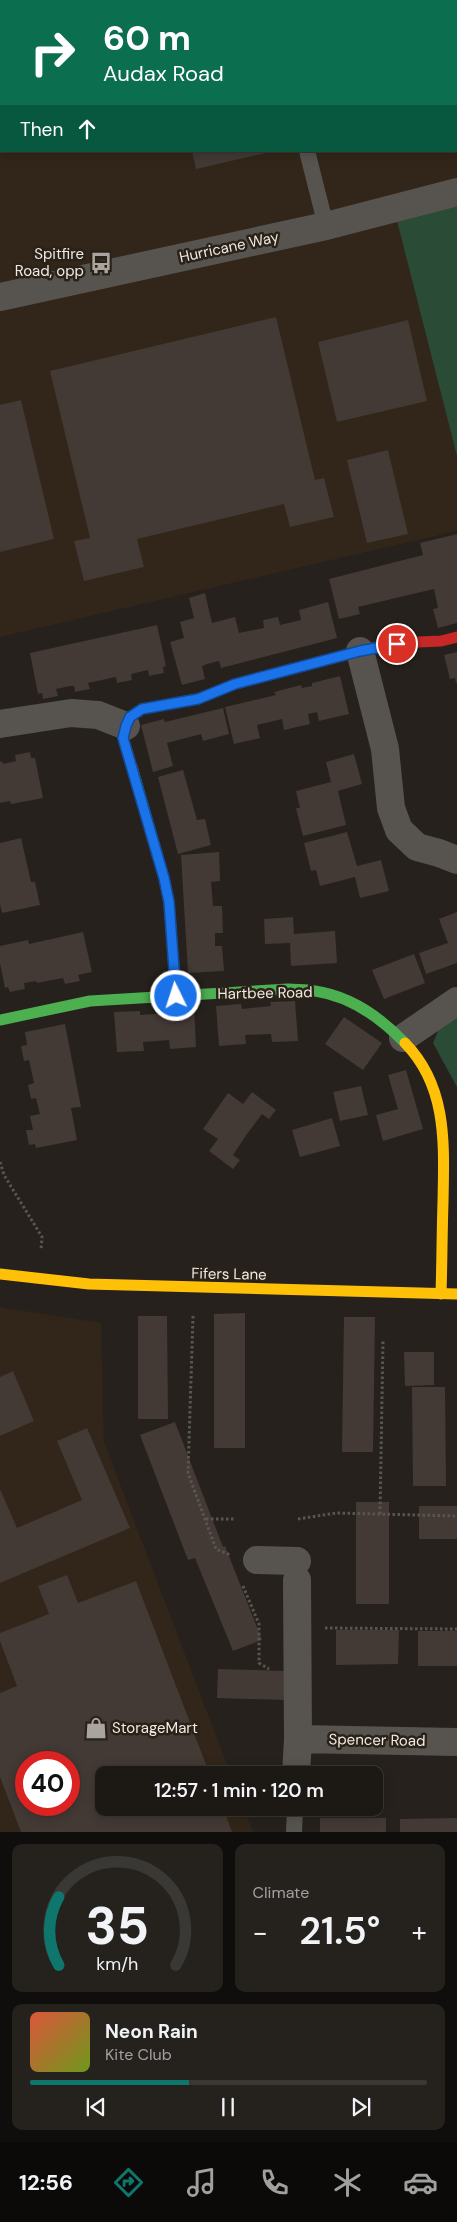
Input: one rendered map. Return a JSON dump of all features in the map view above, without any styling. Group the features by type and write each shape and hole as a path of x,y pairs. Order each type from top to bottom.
{"street":[{"name":"Hurricane Way","path":"0,297 326,226 457,192"},
{"path":"176,996 169,902 164,878 123,738 130,717 142,709 198,699 235,684 360,651 397,644 441,641 457,637"},
{"path":"360,651 385,749 390,808 399,830 417,847 457,860"},
{"path":"0,724 71,713 98,715 126,726"},
{"name":"Hartbee Road","path":"0,1020 90,1001 288,989 316,991 344,999 379,1019 403,1038 421,1062 439,1104 444,1138 441,1294"},
{"path":"403,1038 457,1001"},
{"name":"Fifers Lane","path":"0,1274 89,1284 457,1294"},
{"path":"244,1568 297,1571 296,1766"},
{"name":"Spencer Road","path":"298,1739 457,1742"}],"lane":[{"path":"307,152 326,226"},
{"path":"294,1832 295,1816"}],"path":[{"path":"0,1162 8,1182 42,1237 40,1256"},
{"path":"194,1288 188,1473 216,1549 230,1555 244,1568 259,1624 260,1663 298,1686"},
{"path":"380,1514 383,1340"},
{"path":"298,1518 336,1513 457,1516"},
{"path":"206,1519 236,1519"},
{"path":"297,1628 457,1629"}],"shaded area":[{"path":"0,152 457,152 457,531 0,637"},
{"path":"0,1307 101,1323 104,1442 228,1766 95,1766 95,1816 246,1816 253,1832 0,1832"}],"green space":[{"path":"457,192 457,456 394,209"},
{"path":"457,1013 457,1087 433,1043 441,1024"}],"building":[{"path":"192,152 270,152 196,169"},
{"path":"276,317 315,480 324,478 334,517 290,527 284,504 137,539 144,567 84,581 74,541 90,538 50,371"},
{"path":"408,320 427,401 337,422 318,342"},
{"path":"21,400 54,539 0,552 0,405"},
{"path":"388,450 408,534 367,543 347,460"},
{"path":"457,534 457,623 438,628 433,609 438,608 434,589 358,607 360,614 339,619 329,579 423,555 420,543"},
{"path":"205,593 212,623 235,617 239,633 264,628 263,620 278,617 280,625 301,620 299,610 328,602 337,638 221,668 219,661 207,664 202,666 205,679 182,685 170,642 184,638 180,622 194,618 189,598"},
{"path":"157,625 166,666 163,667 164,673 149,676 148,670 131,674 132,680 117,683 116,677 88,683 90,689 75,692 74,686 56,689 58,696 43,699 42,693 38,694 30,653"},
{"path":"457,652 456,683 455,678 450,679 444,655"},
{"path":"340,676 349,714 319,721 317,712 308,714 310,724 284,730 282,719 257,725 260,738 234,744 225,707 276,695 274,692 301,685 302,688 312,686 312,683"},
{"path":"223,708 229,734 203,741 201,734 167,743 173,766 153,772 141,725 164,719 165,722"},
{"path":"30,752 31,758 35,758 43,798 11,804 10,801 0,803 0,762 2,761 3,764 16,761 15,755"},
{"path":"354,754 362,784 338,791 346,825 303,836 296,808 300,808 296,791 331,782 326,762"},
{"path":"183,770 197,820 205,819 211,845 178,854 158,777"},
{"path":"347,832 357,866 381,860 389,891 360,898 355,877 320,886 316,870 311,871 304,843"},
{"path":"21,838 31,882 35,882 40,905 2,913 0,904 0,843"},
{"path":"219,852 220,881 211,882 213,906 222,906 223,933 215,933 215,946 222,946 224,971 188,973 181,855"},
{"path":"457,912 457,963 426,974 419,953 448,943 439,919"},
{"path":"293,917 294,934 335,931 337,963 291,966 290,943 265,944 264,919"},
{"path":"83,932 92,972 78,975 80,981 65,984 63,978 37,983 36,981 24,983 25,989 10,992 8,987 5,988 0,963 0,946 28,940 29,944"},
{"path":"414,954 425,983 384,999 372,970"},
{"path":"295,1001 298,1041 272,1042 271,1034 245,1035 246,1044 219,1046 216,1006 241,1004 242,1009 271,1006 270,1002"},
{"path":"194,1007 196,1047 170,1049 169,1040 143,1042 144,1051 117,1052 114,1012 140,1011 140,1015 169,1013 169,1009"},
{"path":"344,1017 382,1043 363,1070 325,1044"},
{"path":"65,1024 81,1107 71,1108 77,1140 36,1148 35,1144 29,1145 26,1130 33,1130 30,1116 40,1114 36,1098 31,1099 28,1085 34,1083 29,1060 24,1061 21,1046 27,1045 25,1032"},
{"path":"406,1070 423,1129 383,1141 376,1115 398,1109 388,1075"},
{"path":"361,1086 368,1115 340,1121 333,1092"},
{"path":"252,1092 276,1110 269,1119 262,1114 247,1134 233,1155 240,1160 233,1169 209,1151 218,1139 203,1129 228,1093 243,1104"},
{"path":"332,1118 340,1146 300,1157 292,1130"},
{"path":"245,1313 245,1448 214,1448 214,1314"},
{"path":"138,1316 167,1316 168,1419 138,1419"},
{"path":"344,1317 375,1317 373,1452 342,1452"},
{"path":"404,1352 434,1352 434,1385 405,1386"},
{"path":"13,1371 34,1421 0,1436 0,1377"},
{"path":"412,1387 445,1387 446,1486 413,1486"},
{"path":"175,1422 223,1547 225,1546 262,1640 233,1651 195,1558 188,1560 140,1435"},
{"path":"87,1428 130,1528 0,1583 0,1489 17,1528 82,1500 57,1441"},
{"path":"356,1502 389,1502 389,1604 356,1604"},
{"path":"419,1506 457,1506 457,1539 419,1539"},
{"name":"StorageMart","path":"67,1575 78,1603 136,1581 207,1766 95,1766 95,1816 226,1816 232,1832 21,1832 0,1777 0,1693 17,1686 0,1641 0,1633 49,1614 38,1586"},
{"path":"336,1630 399,1630 398,1664 336,1665"},
{"path":"418,1631 457,1631 457,1666 418,1666"},
{"path":"218,1669 286,1671 285,1700 217,1698"},
{"path":"320,1818 386,1818 386,1832 320,1832"},
{"path":"457,1818 457,1832 400,1832 400,1819"}],"traffic: fast":[{"path":"132,767 164,878 169,902 176,996"},
{"path":"0,1020 90,1001 288,989 312,990 340,998 364,1009 386,1025 405,1043"}],"traffic: slow":[{"path":"405,1043 419,1060 429,1078 436,1098 443,1138 441,1294"},
{"path":"0,1274 89,1284 457,1294"}],"traffic: jam":[{"path":"132,767 123,738 130,717 142,709 198,699 235,684 360,651 397,643 441,641 457,637"}],"place":[{"name":"Spitfire Road, opp","path":"101,263"},
{"name":"StorageMart","path":"96,1728"}],"route":[{"path":"176,996 169,902 164,878 123,738 130,717 142,709 198,699 235,684 360,651 397,644"}]}
